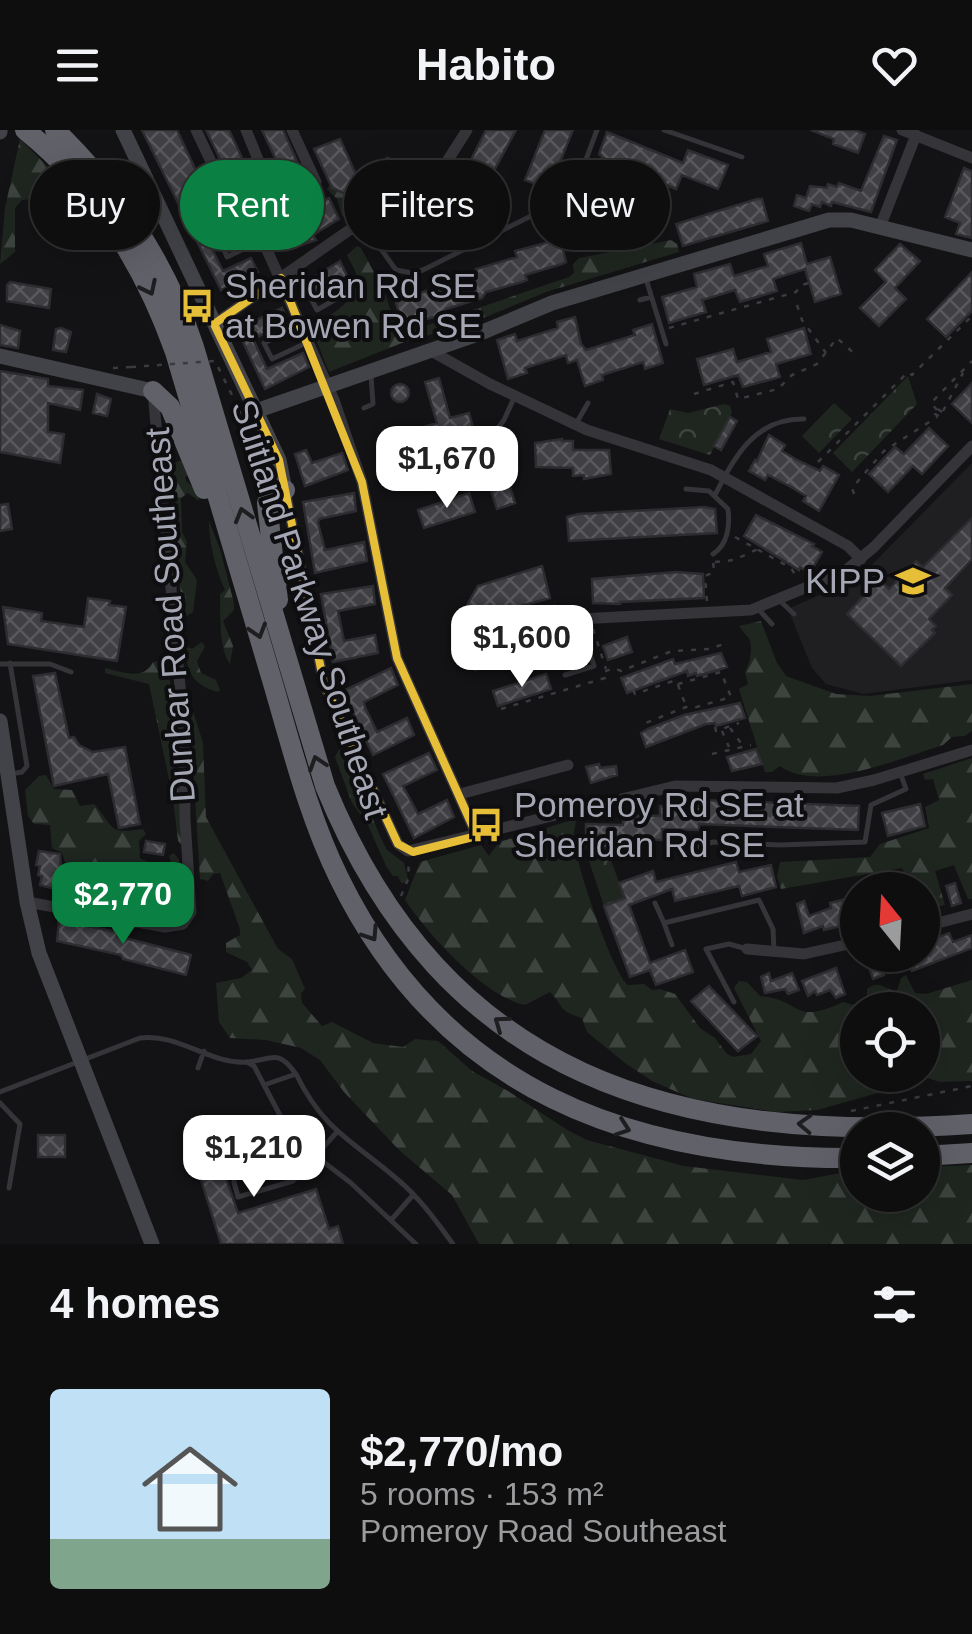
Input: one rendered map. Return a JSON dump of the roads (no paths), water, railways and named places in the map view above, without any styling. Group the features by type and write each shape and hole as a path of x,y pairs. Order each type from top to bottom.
{"highway":[{"name":"Suitland Parkway Southeast","path":"25,130 98,206 156,302 175,352 306,793 339,878 396,970 448,1026 496,1064 546,1096 634,1132 724,1151 840,1157"},
{"name":"Suitland Parkway Southeast","path":"55,130 118,199 174,295 194,347 325,786 373,885 405,931 442,973 512,1032 560,1062 612,1086 694,1111 806,1125 972,1124"},
{"path":"153,390 170,407 242,578"},
{"path":"285,490 268,497 266,506 290,676"},
{"path":"940,1155 972,1154"}],"main road":[{"path":"123,130 214,324 249,416 278,460 285,490"},
{"path":"249,416 552,303 829,220 845,219 972,250"},
{"path":"0,356 153,390"},
{"path":"0,722 8,774 5,792 39,952 152,1244"}],"street":[{"path":"196,130 210,160"},
{"path":"246,130 258,160"},
{"path":"292,130 306,160"},
{"path":"449,160 467,130"},
{"path":"902,130 972,158"},
{"path":"880,227 916,135"},
{"path":"214,324 344,235"},
{"path":"267,250 328,386 362,482 397,658 477,836"},
{"path":"431,350 576,424 724,477 848,546 861,558"},
{"name":"Dunbar Road Southeast","path":"27,902 171,927 188,920 192,899 174,597 153,390"},
{"path":"579,620 758,609 804,590 844,572 861,558 972,446"},
{"path":"285,490 324,684 398,844 414,852 680,786 826,788 860,784 972,750"},
{"path":"460,794 568,765"},
{"path":"940,922 972,914"},
{"path":"747,949 804,954 840,946"}],"lane":[{"path":"510,226 556,202 581,173 597,130"},
{"path":"664,130 742,157"},
{"path":"237,234 244,249 227,256 221,242 237,234"},
{"path":"382,250 396,270 412,273 463,250"},
{"path":"296,268 317,310 336,299"},
{"path":"645,276 666,344"},
{"path":"640,300 651,297"},
{"path":"302,325 264,343 272,359 309,342"},
{"path":"364,408 373,404 370,372"},
{"path":"491,437 504,420 514,395"},
{"path":"576,424 588,403"},
{"path":"716,495 743,447 764,427 804,420"},
{"path":"686,489 699,488 716,495 728,508 726,539 713,554"},
{"path":"779,600 794,614"},
{"path":"565,675 594,666 579,620 556,607 518,618 514,628 518,637 524,639 579,620"},
{"path":"758,609 772,624"},
{"path":"8,774 22,772 27,766 10,663"},
{"path":"0,664 50,664 71,672"},
{"path":"688,849 713,842 865,842 871,806 906,790 900,772"},
{"path":"664,923 759,900 774,930 774,953"},
{"path":"655,903 672,945"},
{"path":"734,1002 706,949 729,944 747,949"},
{"path":"0,1092 152,1036 247,1062 254,1066 282,1119 316,1157 351,1182 416,1244"},
{"path":"198,1068 204,1051"},
{"path":"247,1062 265,1057 286,1061 316,1112 400,1181 453,1244"},
{"path":"264,1084 296,1074"},
{"path":"0,1102 20,1124 9,1188"},
{"path":"234,1182 238,1197 294,1181 337,1132"},
{"path":"392,1219 413,1196"}],"place":[{"name":"Sheridan Rd SE at Bowen Rd SE","path":"197,306"},
{"name":"KIPP","path":"913,581"},
{"name":"Pomeroy Rd SE at Sheridan Rd SE","path":"486,825"}]}
